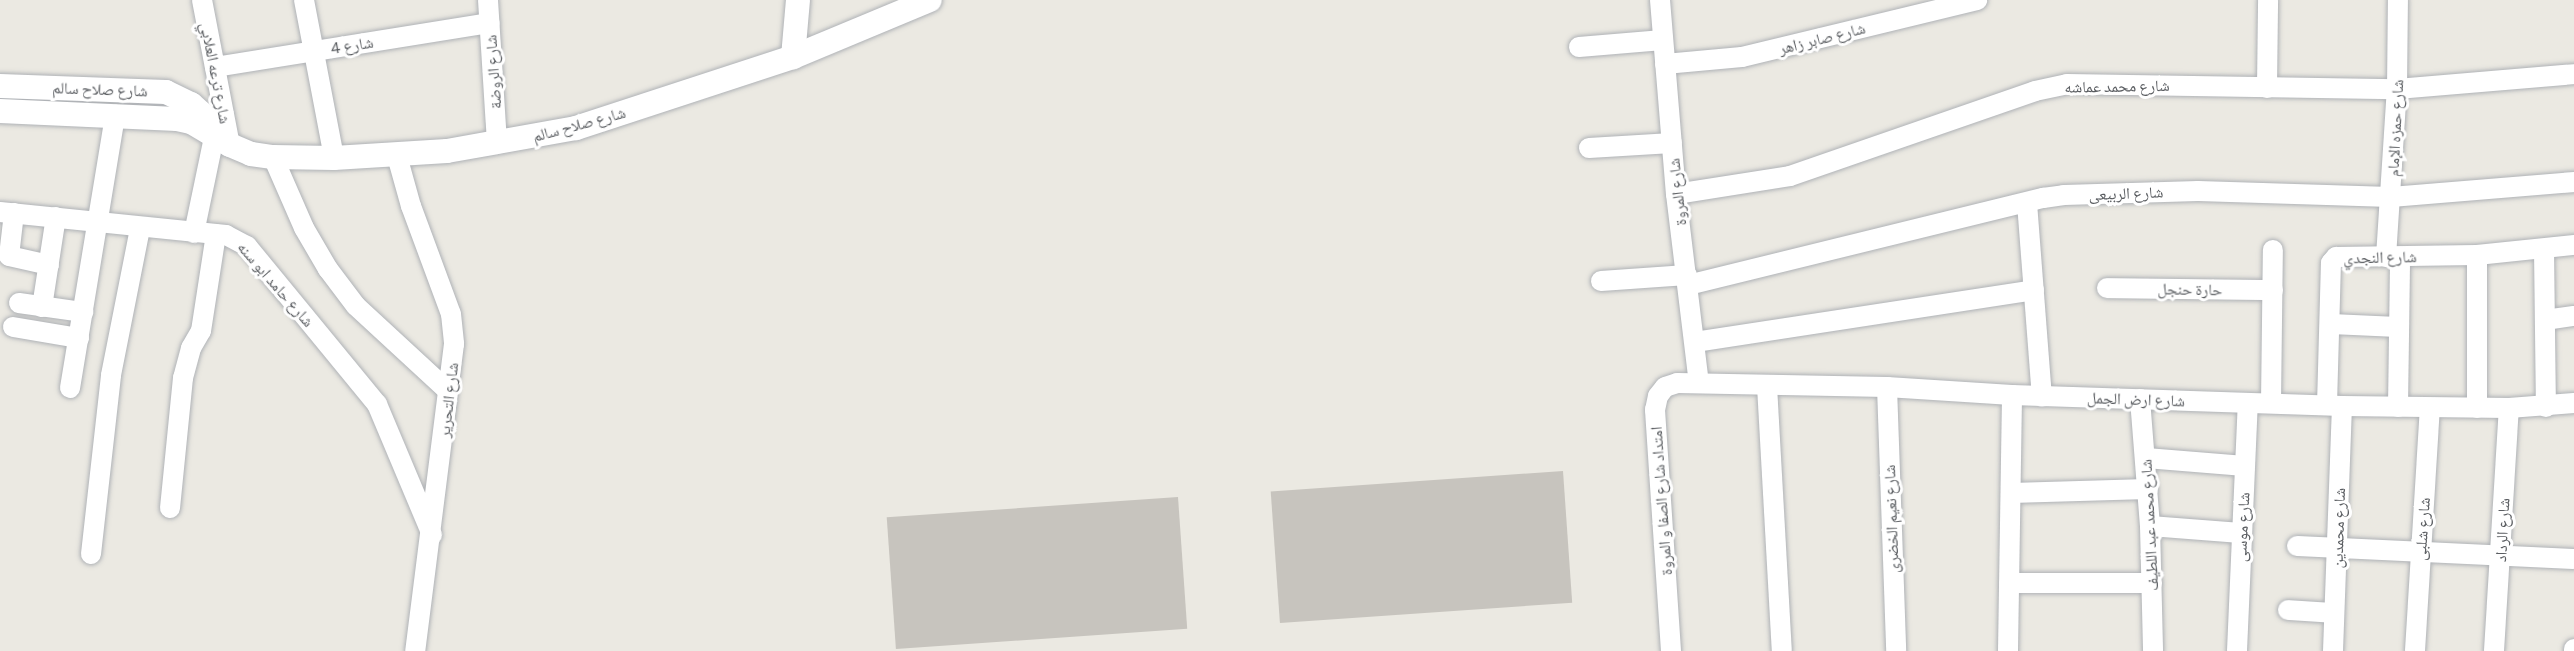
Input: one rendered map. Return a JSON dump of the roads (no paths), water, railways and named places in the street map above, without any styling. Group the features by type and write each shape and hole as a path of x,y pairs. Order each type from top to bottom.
{"street":[{"name":"شارع ترعه العلابي","path":"202,0 215,67 222,141"},
{"path":"304,0 334,158"},
{"name":"شارع الروضة","path":"488,0 498,144"},
{"path":"793,57 798,0"},
{"name":"شارع صلاح سالم","path":"0,111 177,119 190,122 222,141 251,154 273,157 397,156 498,144 576,128 793,57 930,0"},
{"name":"شارع المروة","path":"1660,0 1676,194 1699,383"},
{"name":"شارع صابر زاهر","path":"1665,64 1742,57 1941,4 1977,0"},
{"path":"2267,88 2268,0"},
{"name":"شارع حمزه الإمام","path":"2398,0 2397,89 2391,197 2399,327 2398,407"},
{"name":"شارع 4","path":"215,67 489,22"},
{"path":"1579,47 1663,40"},
{"name":"شارع محمد عماشه","path":"1676,194 1790,176 2035,91 2067,84 2397,89 2574,74"},
{"name":"شارع صلاح سالم","path":"0,86 166,92 185,100 201,113 222,141"},
{"path":"70,388 115,115"},
{"path":"194,233 222,141"},
{"path":"1589,148 1672,143"},
{"name":"شارع التحرير","path":"397,156 411,206 451,314 454,344 432,535 415,651"},
{"path":"273,157 304,228 335,278 356,306 448,391"},
{"name":"شارع الربيعى","path":"1601,281 1688,280 2064,195 2198,191 2391,197 2574,182"},
{"path":"2027,202 2042,396"},
{"path":"7,212 9,256 49,265"},
{"name":"شارع حامد ابو سنه","path":"7,212 140,228 226,234 247,246 377,404 432,535"},
{"path":"42,307 56,217"},
{"path":"92,554 111,375 140,228"},
{"path":"170,508 183,378 191,348 201,331 216,234"},
{"name":"شارع النجدي","path":"2335,406 2330,324 2333,259 2336,257 2477,255 2574,245"},
{"path":"2544,249 2546,407"},
{"path":"2271,403 2273,250"},
{"path":"2477,255 2478,408"},
{"name":"حارة حنجل","path":"2107,288 2273,290"},
{"path":"1695,342 2034,290"},
{"path":"19,303 83,312"},
{"path":"2545,320 2574,316"},
{"path":"2330,324 2399,327"},
{"path":"14,327 79,338"},
{"name":"امتداد شارع الصفا و المروة","path":"1671,651 1655,410 1658,396 1665,387 1677,383 1699,383"},
{"name":"شارع ارض الجمل","path":"1699,383 1887,387 2012,395 2335,406 2509,408 2546,407 2574,403"},
{"path":"1767,386 1782,651"},
{"name":"شارع نعيم الخضرى","path":"1887,387 1896,651"},
{"path":"2008,651 2012,395"},
{"name":"شارع محمد عبد اللطيف","path":"2140,399 2150,526 2152,651"},
{"name":"شارع موسى","path":"2237,651 2248,403"},
{"name":"شارع محمدين","path":"2333,651 2337,548 2335,406"},
{"name":"شارع شلبى","path":"2415,651 2430,408"},
{"name":"شارع الرداد","path":"2494,651 2509,408"},
{"path":"2146,458 2245,466"},
{"path":"2011,493 2148,489"},
{"path":"2150,526 2241,533"},
{"path":"2297,546 2574,559"},
{"path":"2009,583 2152,583"},
{"path":"2288,610 2334,613"}]}
